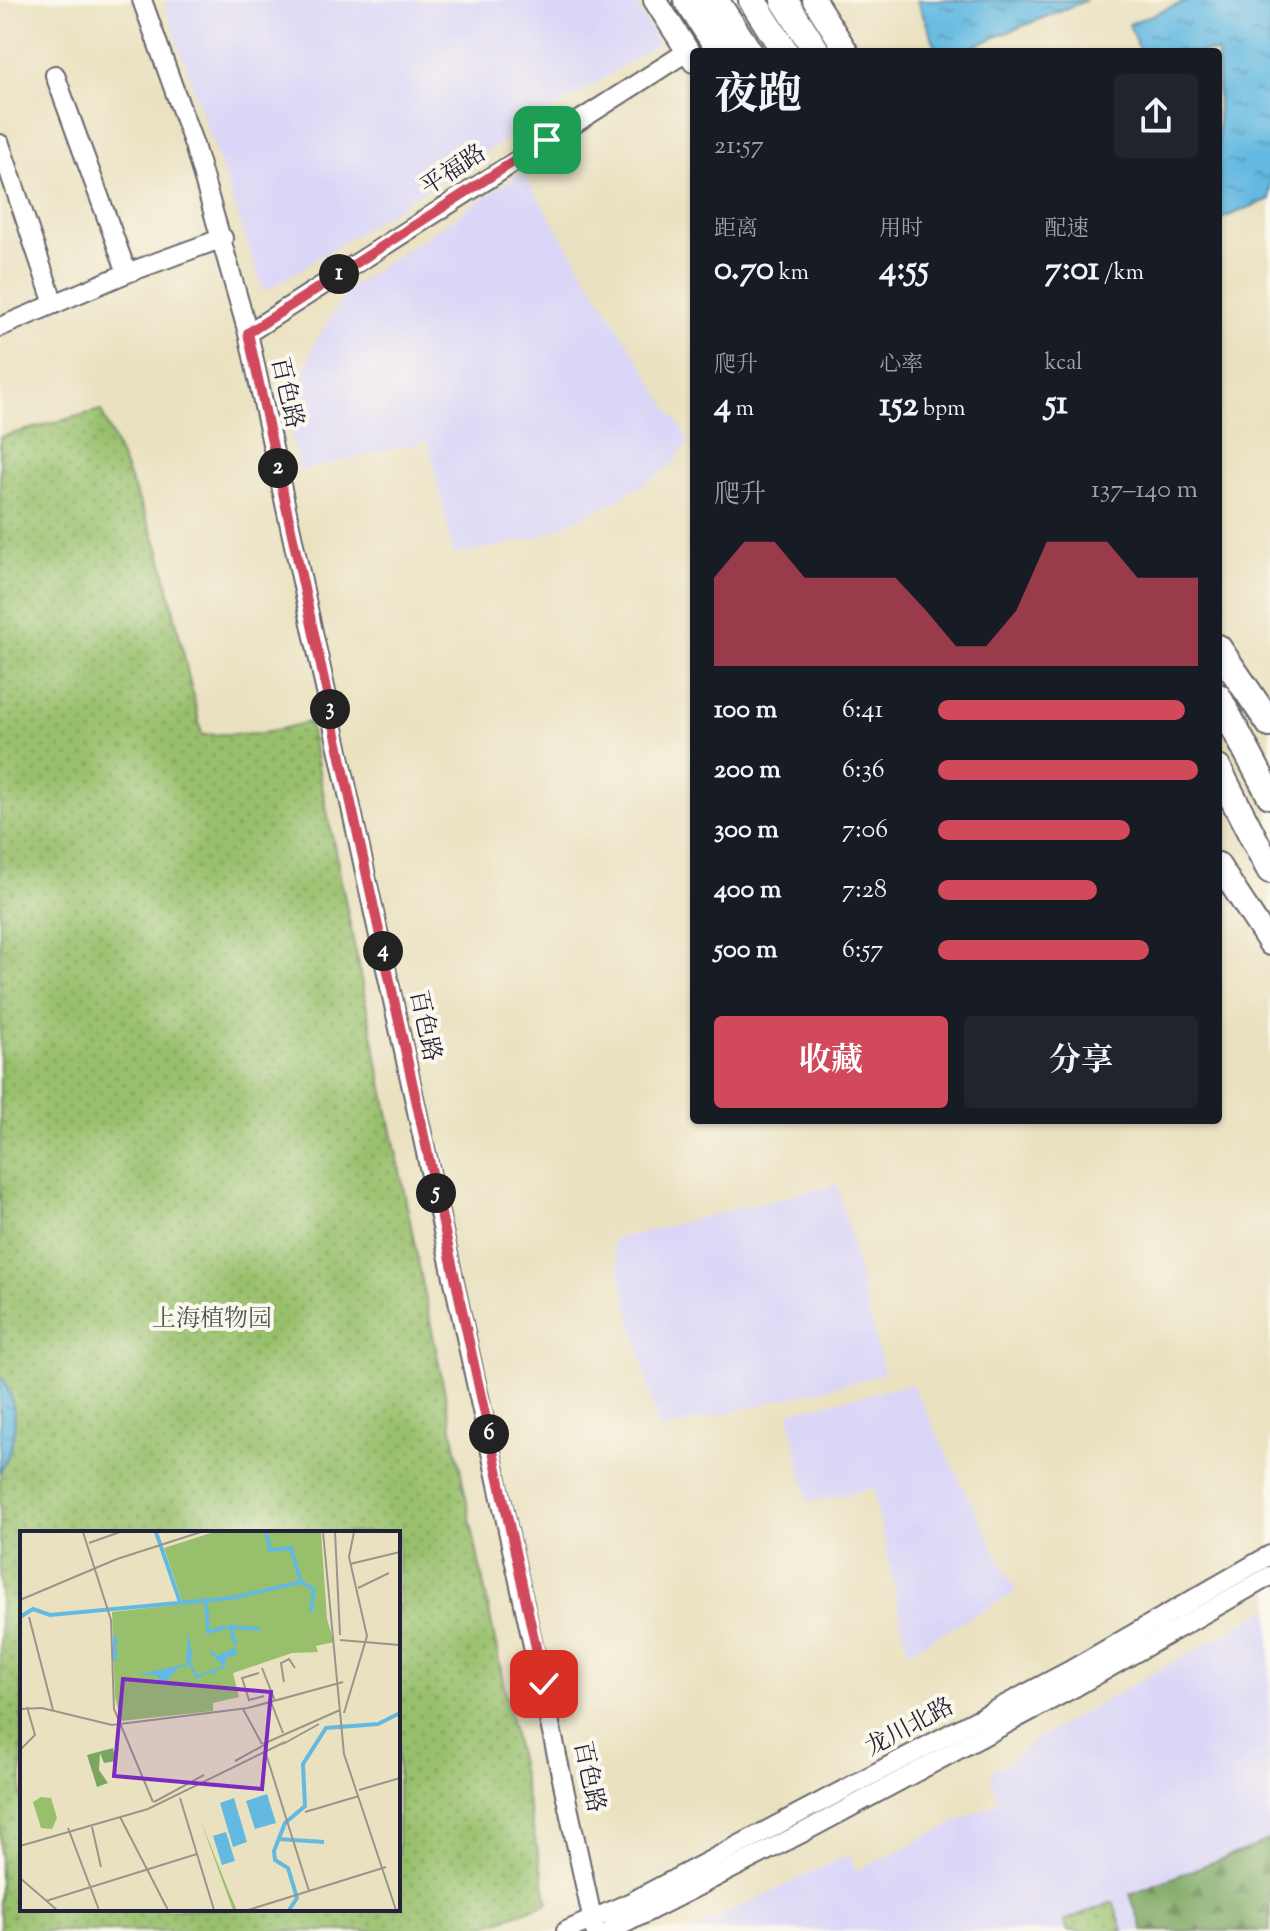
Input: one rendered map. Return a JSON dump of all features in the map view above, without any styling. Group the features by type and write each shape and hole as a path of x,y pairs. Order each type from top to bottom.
{"highway":[{"path":"687,0 718,48"},
{"path":"715,0 746,48"},
{"path":"752,0 782,48"},
{"path":"784,0 814,48"},
{"path":"1222,654 1270,723"},
{"path":"1222,705 1269,794"},
{"path":"1222,732 1269,794"},
{"path":"1222,777 1268,868"},
{"path":"1222,803 1268,868"}],"main road":[{"path":"655,0 690,54"},
{"path":"814,0 844,48"},
{"path":"1222,646 1270,723"},
{"path":"1222,870 1270,944"}],"street":[{"name":"百色路","path":"142,0 191,133 248,333 594,1925"},
{"name":"平福路","path":"248,333 690,57"},
{"path":"55,75 127,273"},
{"path":"0,144 54,304"},
{"path":"0,327 127,273 223,238"},
{"name":"龙川北路","path":"566,1931 594,1925 1069,1671 1270,1555"},
{"name":"龙川北路","path":"610,1931 802,1833 1077,1686 1270,1576"}],"shaded area":[{"path":"167,0 634,0 658,44 264,292 164,3"},
{"path":"522,172 689,441 670,467 612,503 537,538 454,555 428,441 299,471 290,426 313,345 351,287"},
{"path":"837,1184 884,1374 659,1430 612,1240"},
{"path":"912,1384 1016,1592 908,1652 873,1488 808,1503 789,1412"},
{"path":"1270,1608 1270,1931 689,1931 850,1854 856,1871 998,1802 990,1771 1009,1763 1029,1743"}],"green space":[{"name":"上海植物园","path":"101,410 160,551 202,735 264,733 309,722 548,1903 469,1931 0,1931 0,437"},
{"path":"1270,1840 1270,1931 1143,1931 1130,1894"},
{"path":"1113,1902 1123,1931 1068,1931 1064,1921"}],"water":[{"path":"917,0 1087,0 969,48 936,48"},
{"path":"1189,0 1270,0 1270,199 1222,218 1222,48 1138,48 1129,24"},
{"path":"0,1374 11,1399 15,1423 11,1448 0,1473"}],"route":[{"path":"544,1684 248,333 547,140"}]}
